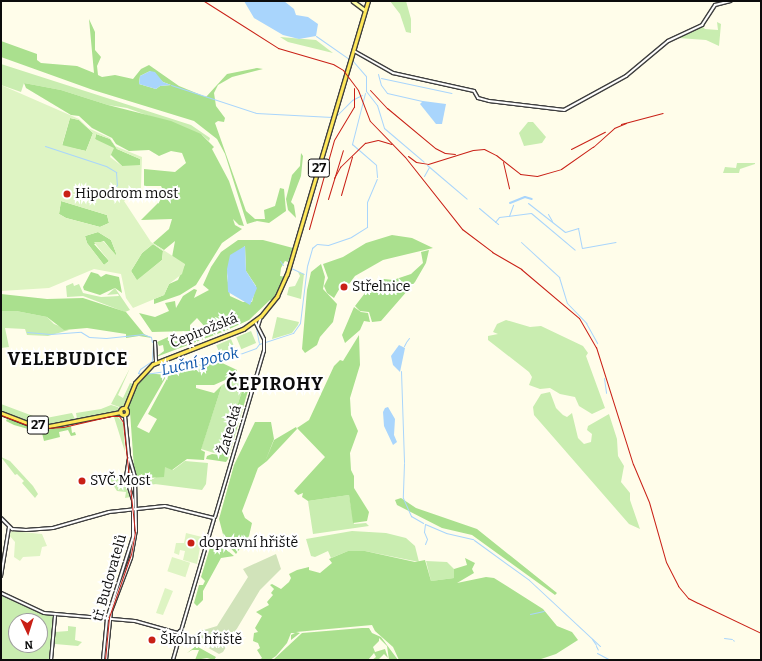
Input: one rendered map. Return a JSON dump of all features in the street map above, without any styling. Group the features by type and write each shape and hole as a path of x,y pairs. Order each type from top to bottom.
{"main road":[{"path":"353,1 365,10"},
{"name":"27","path":"354,51 368,1"},
{"name":"Čepirožská","path":"125,408 135,383 156,362 243,329 267,310 285,280 354,51"},
{"path":"125,408 128,412 125,416 121,412 125,408"},
{"name":"27","path":"1,413 29,424 49,426 121,412"}],"street":[{"path":"354,51 393,73 474,91 478,98 489,101 562,111 626,76 664,44 702,25 715,5 731,1"},
{"path":"243,329 251,325 258,327 267,310"},
{"name":"Žatecká","path":"180,632 264,343 254,321"},
{"path":"155,342 156,362"},
{"name":"tř. Budovatelů","path":"104,660 108,619 131,550 135,509 135,477 129,456 125,416"},
{"name":"tř. Budovatelů","path":"129,456 126,477 135,509"},
{"path":"10,529 54,528 111,512 165,506 214,518"},
{"path":"1,518 10,529 1,576"},
{"path":"1,593 39,611 55,615 142,622 180,632 173,660"},
{"path":"51,660 55,615"}],"green space":[{"path":"390,1 406,1 411,19 411,33 406,32 400,14"},
{"path":"89,19 95,32 95,50 101,57 97,66 98,75 102,77 115,75 133,79 141,69 149,65 179,86 206,97 227,74 257,68 263,69 232,77 218,85 214,93 216,106 225,118 224,122 218,121 215,123 246,211 255,219 265,219 264,210 275,206 280,188 284,189 286,211 269,223 257,221 247,224 225,154 217,139 194,121 93,90 1,57 1,41 37,54 37,60 41,63 77,66 94,73","holes":["150,71 163,82 171,85 160,86 156,89 139,84 140,76"]},
{"path":"717,22 721,24 719,46 706,40 678,38 702,26 705,29 718,30"},
{"path":"280,37 316,40 333,53 288,42"},
{"path":"1,64 191,125 210,138 209,141 202,135 127,108 108,105 61,90 24,83 21,92 1,85"},
{"path":"24,83 61,90 108,105 171,121 201,134 214,147 212,149 229,181 244,226 239,225 233,219 235,225 242,229 222,243 196,285 180,295 154,304 154,299 164,295 169,284 178,280 185,264 170,268 175,241 164,250 153,243 169,229 172,219 141,220 160,201 162,188 161,186 144,186 144,169 175,172 186,163 182,153 171,151 159,156 149,150 129,151 116,144 112,138 92,128 79,116 71,115 26,88"},
{"name":"Hipodrom most","path":"1,85 79,119 88,128 110,138 115,146 142,157 141,188 124,201 151,242 185,264 182,274 169,284 164,295 133,308 126,298 121,274 94,269 49,288 1,291","holes":["70,118 79,120 93,133 86,151 62,145","96,134 110,139 117,149 140,159 140,165 122,166 110,157 114,148 95,139","61,201 107,215 109,223 100,227 66,218 59,214","98,232 111,240 116,255 104,242 94,242 109,261 104,265 87,243 85,236","153,244 163,251 162,260 137,280 131,271 142,253"]},
{"path":"70,118 79,120 93,133 86,151 62,146"},
{"path":"528,122 533,122 546,137 542,143 524,146 519,133"},
{"path":"96,134 110,139 117,149 140,159 140,166 122,166 95,139"},
{"path":"301,153 303,156 301,176 291,202 294,205 296,218 288,210 286,199 292,175 300,166"},
{"path":"737,163 755,164 740,169 739,173 723,173 725,167 736,168"},
{"path":"61,201 107,215 109,223 100,227 66,218 59,214"},
{"path":"98,232 111,240 116,253 116,256 104,241 94,244 109,261 104,265 87,243 85,236"},
{"path":"392,235 412,238 433,248 383,260 355,276 349,284 344,281 334,298 327,293 324,286 328,278 323,264 343,257 366,243"},
{"path":"238,240 263,240 293,248 288,262 285,261 281,268 280,276 285,277 273,300 270,300 249,320 225,331 156,357 164,351 163,345 159,346 157,342 168,337 168,341 191,342 191,333 205,327 197,318 190,325 190,331 152,332 139,313 155,317 169,311 165,303 175,301 176,308 183,296 194,289 197,290 194,298 209,290 203,285 211,267 221,252","holes":["245,246 246,271 256,286 252,302 243,302 230,296 227,276 230,259"]},
{"path":"153,244 163,251 162,260 137,281 131,271 142,253"},
{"path":"429,250 426,263 415,282 381,321 372,322 369,312 360,311 355,306 365,293 384,279 393,280 411,274 423,263 421,252"},
{"path":"321,264 325,277 323,289 337,304 333,322 320,337 317,345 305,353 302,349 307,290 311,272"},
{"path":"91,272 98,274 101,277 106,274 119,277 122,293 115,288 100,295 84,290 83,287"},
{"path":"298,272 304,274 301,299 287,295 289,287 295,286 300,276"},
{"path":"73,283 74,286 79,284 83,293 101,297 119,296 118,294 107,295 115,288 130,310 125,312 83,296 67,297 66,286"},
{"path":"1,294 47,299 83,298 126,312 144,334 152,338 139,336 126,338 126,334 87,328 64,330 47,317 16,311 1,311"},
{"path":"354,307 361,312 368,313 370,322 364,321 360,330 345,343 342,335"},
{"path":"1,311 16,311 47,317 54,324 69,330 48,336 27,335 25,329 5,328 9,347 1,348"},
{"path":"277,317 299,322 292,333 272,339"},
{"path":"506,320 530,327 541,326 583,346 588,353 586,356 605,408 592,414 579,406 575,397 560,394 550,388 540,389 529,385 532,377 529,372 488,340 488,336 498,334 493,332 497,324"},
{"path":"251,331 256,343 241,349 236,337"},
{"path":"359,335 360,365 350,398 351,415 358,431 350,453 351,470 354,476 354,488 369,512 367,521 353,523 349,495 308,501 302,497 303,493 298,495 294,491 325,457 297,428 309,420 334,366 340,360 343,361"},
{"path":"231,339 236,351 221,357 216,345"},
{"path":"220,362 237,370 234,376 214,385 196,385 196,388 214,393 222,385 201,450 205,452 204,460 187,459 172,470 165,467 164,477 148,478 147,483 156,484 146,485 142,474 136,477 134,468 130,412 127,407 134,386 145,373 167,375 137,427 149,433 157,419 148,414 169,375 203,363"},
{"path":"130,368 118,395 123,398 130,383 133,384 125,407 122,408 111,404"},
{"path":"233,378 245,382 221,455 201,449 222,385"},
{"path":"245,382 250,384 228,459 226,462 206,459 207,456 212,454 221,455"},
{"path":"550,392 556,408 563,415 567,417 572,413 578,438 584,444 591,442 592,434 587,430 588,426 609,414 617,439 618,456 624,466 621,482 630,493 630,500 640,529 629,524 534,415 533,407 541,394"},
{"path":"1,404 41,419 72,413 75,419 50,425 32,424 1,412"},
{"path":"111,405 118,407 120,411 77,419 76,413 101,409"},
{"path":"112,416 118,417 123,423 125,452 114,417"},
{"path":"7,419 40,429 71,426 72,433 75,432 76,435 71,436 68,430 59,432 60,437 44,441 42,433 14,425 6,421"},
{"path":"255,422 271,422 274,439 265,462 274,440 296,427 297,429 267,461 258,468 242,511 245,518 252,523 249,536 236,554 225,542 219,519 234,465"},
{"path":"1,457 10,461 33,486 38,494 35,498 22,483 24,481 17,474 15,475"},
{"path":"185,461 208,463 206,484 202,490 147,483 148,478 153,479 164,472 163,468 166,466 173,470"},
{"path":"108,477 127,481 131,497 125,498 126,492 117,491"},
{"path":"349,495 354,524 366,523 369,526 313,534 308,501"},
{"path":"401,498 416,508 477,529 557,593 555,595 472,535 442,528 397,505 395,500"},
{"path":"12,531 42,534 47,546 42,547 40,556 23,557 20,561 14,557 15,542 9,535"},
{"path":"352,531 386,533 406,538 415,546 419,562 365,551 348,551 331,558 328,551 315,557 311,556 306,539"},
{"path":"186,533 202,537 197,564 183,560 185,551 180,550 179,555 174,553 176,543 184,543"},
{"path":"212,541 217,542 234,556 221,558 203,591 203,600 197,606 194,603 199,585 203,585 205,581 201,577"},
{"path":"348,551 365,551 415,562 425,560 431,581 454,578 454,569 467,565 465,558 475,563 472,569 474,573 457,583 486,577 494,578 543,609 557,626 572,632 578,640 556,654 538,660 399,660 393,647 375,631 372,625 296,632 300,633 291,640 291,635 295,633 291,633 287,643 276,656 270,660 259,660 262,658 257,650 260,648 258,643 253,641 254,633 258,632 255,628 262,616 256,612 269,605 267,602 273,595 271,593 274,589 270,585 272,584 281,589 289,582 291,578 289,574 309,567 309,570 320,573 332,563 329,559"},
{"path":"276,554 281,569 260,590 223,652 219,654 191,638 197,632 217,626 248,577 243,569"},
{"path":"172,557 190,563 185,577 167,571"},
{"path":"426,561 447,562 454,569 454,578 431,581"},
{"path":"165,588 173,591 163,615 156,613"},
{"path":"1,595 41,613 8,613 8,653 48,653 48,615 53,616 50,660 1,660"},
{"path":"68,626 76,627 75,640 82,642 78,646 55,644 55,632 68,631"},
{"path":"369,628 372,633 381,637 398,660 389,660 387,646 379,638 379,641 373,647 375,652 385,649 388,658 384,654 378,660 372,660 376,657 374,653 368,660 273,660 302,633"},
{"path":"196,646 216,657 214,660 207,658 195,660 199,650 192,650 187,653"}],"water":[{"path":"244,1 284,1 294,9 296,15 308,17 318,24 316,36 299,39 283,35 254,18"},
{"path":"150,71 155,72 163,82 171,85 160,86 156,89 139,84 140,76"},
{"path":"423,101 446,104 442,124 436,124 420,104"},
{"path":"245,246 246,271 257,288 250,305 228,292 227,269 230,255"},
{"path":"399,345 405,348 400,372 393,365 391,356"},
{"path":"388,407 395,419 394,435 397,442 393,445 384,426 383,412 385,408"}],"waterway":[{"path":"316,36 349,59"},
{"path":"352,60 366,76 366,91 377,105 384,128 424,162"},
{"path":"378,74 381,85 387,93 422,101"},
{"path":"381,78 451,93"},
{"path":"171,85 256,113 332,117"},
{"name":"Luční potok","path":"365,93 352,144 376,165 377,177"},
{"path":"335,117 352,100 362,95"},
{"path":"45,146 106,166 116,172 117,185 109,195 96,196 81,190"},
{"path":"427,165 467,199"},
{"path":"424,176 429,167"},
{"name":"Luční potok","path":"145,374 173,370 201,361 226,359 256,348 259,344 293,333 300,323 307,266 312,248 317,244 328,245 351,237 367,227 367,202 377,179"},
{"path":"510,203 525,197 532,199"},
{"path":"528,203 565,232 578,228 582,248 615,242"},
{"path":"509,216 513,205"},
{"path":"479,208 498,224"},
{"path":"495,222 499,217 531,213 575,250"},
{"path":"548,214 552,221"},
{"path":"521,242 559,277 567,303 586,323 597,343"},
{"path":"280,261 283,265"},
{"path":"291,268 304,274"},
{"path":"256,328 259,343"},
{"name":"Luční potok","path":"27,332 50,334 81,332 89,337 106,338 142,334 151,337 152,342"},
{"path":"406,342 409,338"},
{"path":"404,346 406,342"},
{"name":"Luční potok","path":"141,374 138,373 140,369 152,361 153,343"},
{"path":"401,371 404,462"},
{"path":"604,378 606,393"},
{"path":"404,463 403,498 411,516 423,523"},
{"path":"425,524 446,533 473,539"},
{"path":"425,524 424,532 427,539 425,544"},
{"path":"474,540 529,580 600,646"},
{"path":"530,614 544,611"},
{"path":"724,638 732,639"},
{"path":"592,639 596,645"},
{"path":"596,646 598,650"},
{"path":"597,653 610,660"}],"tram line":[{"path":"1,415 27,425 45,428 63,427 111,416 119,416 123,422 135,532 131,554 109,617 105,660"}],"railway":[{"path":"204,1 278,48 333,64 343,70 358,90 370,121 405,157 462,229 492,252 521,269 579,318 596,347 633,464 649,502 666,562 678,586 688,598 761,633"},
{"path":"309,229 334,140 354,107 354,88"},
{"path":"370,90 387,108 435,148 445,153 455,154"},
{"path":"621,124 663,113"},
{"path":"408,156 416,162 428,164 473,150 484,149 496,155 520,174 537,176 561,169 593,147 614,128 626,123"},
{"path":"571,149 605,132"},
{"path":"334,178 340,167 365,143 378,140 391,144"},
{"path":"328,199 343,150"},
{"path":"341,195 352,157"},
{"path":"503,162 509,188"}],"place":[{"name":"Hipodrom most","path":"67,194"},
{"name":"Střelnice","path":"344,287"},
{"name":"SVČ Most","path":"82,481"},
{"name":"dopravní hřiště","path":"191,543"},
{"name":"Školní hřiště","path":"152,640"}],"district":[{"name":"VELEBUDICE","path":"68,359"},
{"name":"ČEPIROHY","path":"275,384"}]}
